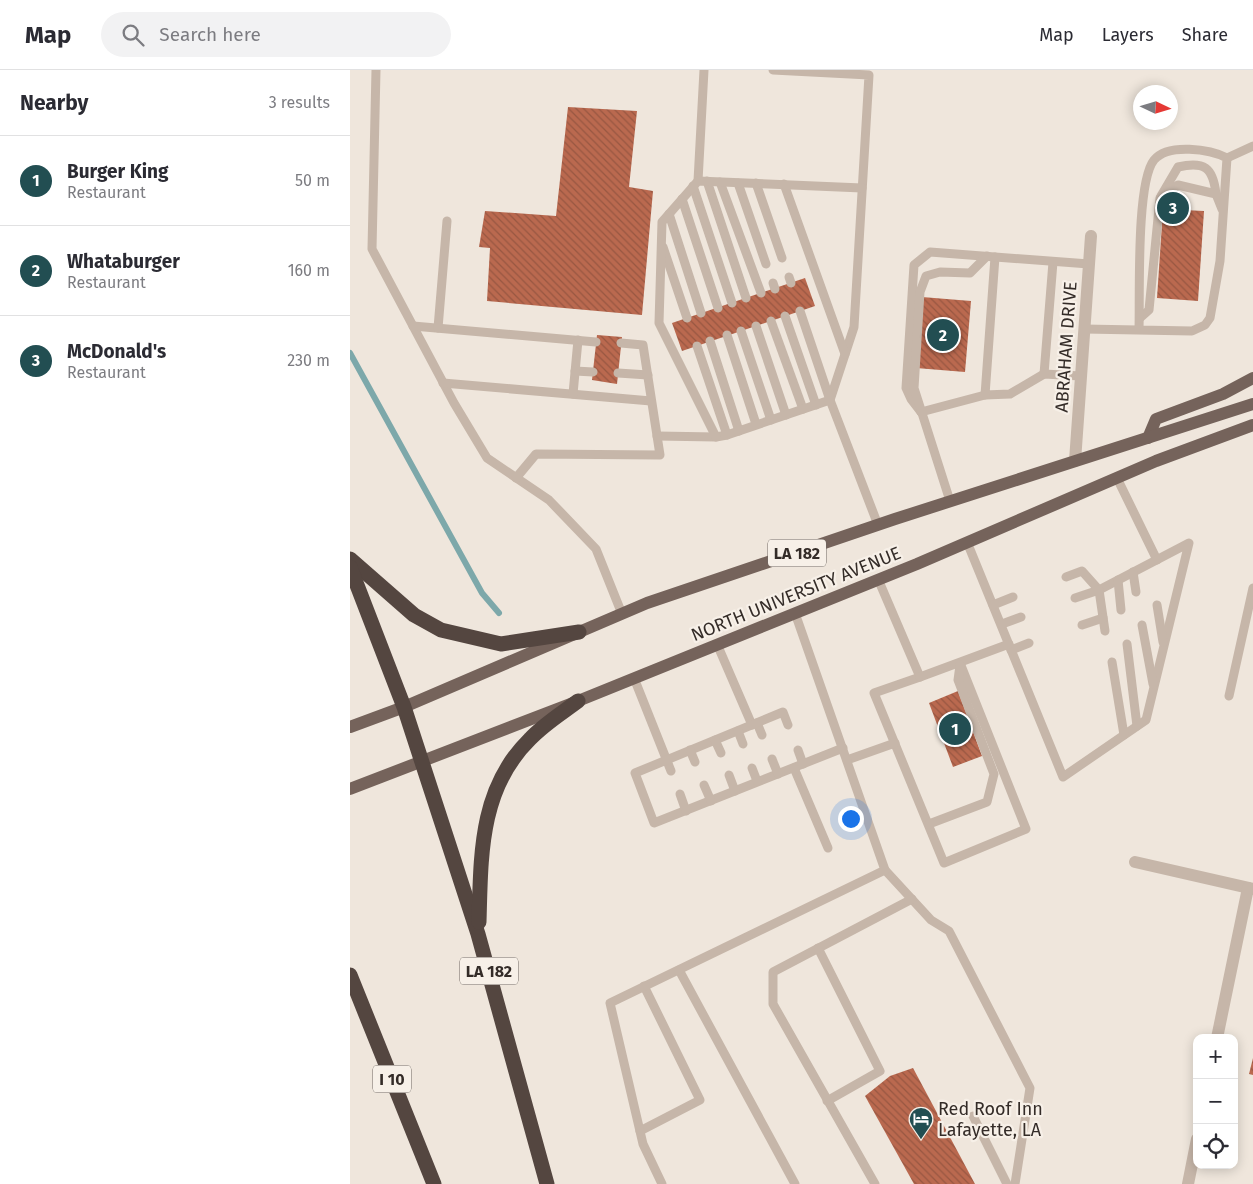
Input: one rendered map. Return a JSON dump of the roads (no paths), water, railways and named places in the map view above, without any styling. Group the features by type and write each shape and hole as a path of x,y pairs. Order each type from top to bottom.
{"highway":[{"path":"350,559 414,615 441,630 501,644 579,632"},
{"path":"350,567 404,706 422,762"},
{"path":"478,934 482,843 489,807 507,767 530,738 578,701"},
{"name":"LA 182","path":"422,762 478,934 547,1184"},
{"name":"I 10","path":"350,975 434,1184"}],"main road":[{"path":"1148,438 1156,419 1223,394 1253,378"},
{"name":"NORTH UNIVERSITY AVENUE","path":"350,727 647,603 950,501 1253,404"},
{"name":"NORTH UNIVERSITY AVENUE","path":"350,789 578,701 878,579 1117,478 1253,425"}],"street":[{"name":"ABRAHAM DRIVE","path":"1075,461 1091,236"},
{"path":"1136,862 1250,888 1219,1034"},
{"path":"1188,1184 1193,1160"}],"lane":[{"path":"376,70 372,249 486,458 549,500 596,549 622,614"},
{"path":"704,70 699,183 732,303"},
{"path":"773,70 869,75 854,327 830,400"},
{"path":"1227,158 1253,146"},
{"path":"1139,330 1141,212 1149,168 1161,154 1183,149 1215,151 1227,158"},
{"path":"1084,329 1192,331 1205,325 1210,318 1220,261 1227,158"},
{"path":"1140,318 1149,310 1160,198 1178,167 1191,164 1207,168 1215,177 1216,194 1223,211"},
{"path":"720,182 761,293"},
{"path":"699,183 746,298"},
{"path":"716,437 659,323 662,222 699,183 756,183 862,188"},
{"path":"738,183 766,264"},
{"path":"756,183 782,258"},
{"path":"784,184 845,354"},
{"path":"1160,198 1178,185 1216,194"},
{"path":"682,199 718,308"},
{"path":"669,214 701,313"},
{"path":"438,328 447,221"},
{"path":"662,242 688,318"},
{"path":"921,412 911,399 906,388 914,265 930,252 1089,264"},
{"path":"985,395 991,257"},
{"path":"950,501 914,388 920,292 926,276 940,272 970,273 991,257"},
{"path":"1044,374 1053,262"},
{"path":"800,311 830,400 878,525"},
{"path":"785,316 816,405"},
{"path":"771,321 803,409"},
{"path":"413,326 596,342"},
{"path":"756,326 786,415"},
{"path":"741,331 771,420"},
{"path":"727,336 756,424"},
{"path":"573,394 578,340"},
{"path":"710,341 739,431"},
{"path":"516,478 536,454 660,455 643,345 621,343"},
{"path":"697,346 727,435"},
{"path":"575,371 593,372"},
{"path":"618,373 648,375"},
{"path":"921,412 985,395 1010,394 1044,374 1081,376"},
{"path":"444,384 651,401"},
{"path":"657,436 716,437 727,435 830,400"},
{"path":"1117,478 1154,565"},
{"path":"967,542 1063,777 1146,720 1189,543 1154,565 1133,572 1099,590 1075,598"},
{"path":"1066,577 1082,571 1099,590 1105,631"},
{"path":"1133,572 1136,592"},
{"path":"878,579 920,677"},
{"path":"1118,580 1121,610"},
{"path":"1228,696 1253,588"},
{"path":"993,605 1013,597"},
{"path":"1157,605 1163,648"},
{"path":"795,613 885,870 931,920 949,931 1030,1088 1015,1184"},
{"path":"1002,624 1021,617"},
{"path":"1082,626 1103,618"},
{"path":"1142,625 1154,688"},
{"path":"717,644 754,724 762,735"},
{"path":"960,663 1026,828 944,863 874,693 960,663 1010,647 1029,644"},
{"path":"1127,644 1137,726"},
{"path":"1112,662 1124,735"},
{"path":"929,824 987,802 994,774 958,680 960,663"},
{"path":"634,678 671,771"},
{"path":"788,725 783,712 635,773 654,823 843,748"},
{"path":"738,731 743,744"},
{"path":"716,740 720,753"},
{"path":"847,760 895,743"},
{"path":"690,750 695,762"},
{"path":"798,750 803,764"},
{"path":"772,759 778,774"},
{"path":"752,768 757,782"},
{"path":"794,768 828,848"},
{"path":"729,775 735,791"},
{"path":"704,785 711,801"},
{"path":"680,794 686,811"},
{"path":"662,1184 643,1144 610,1003 885,870"},
{"path":"875,1184 773,1004 773,972 912,899"},
{"path":"818,948 880,1070 828,1101"},
{"path":"679,970 795,1184"},
{"path":"640,1131 700,1100 644,986"},
{"path":"973,1116 1006,1184"}],"waterway":[{"path":"350,353 482,593 499,613"}],"place":[{"name":"McDonald's","path":"1173,208"},
{"name":"Whataburger","path":"943,335"},
{"name":"Burger King","path":"955,729"},
{"name":"Red Roof Inn Lafayette, LA","path":"921,1140"}]}
